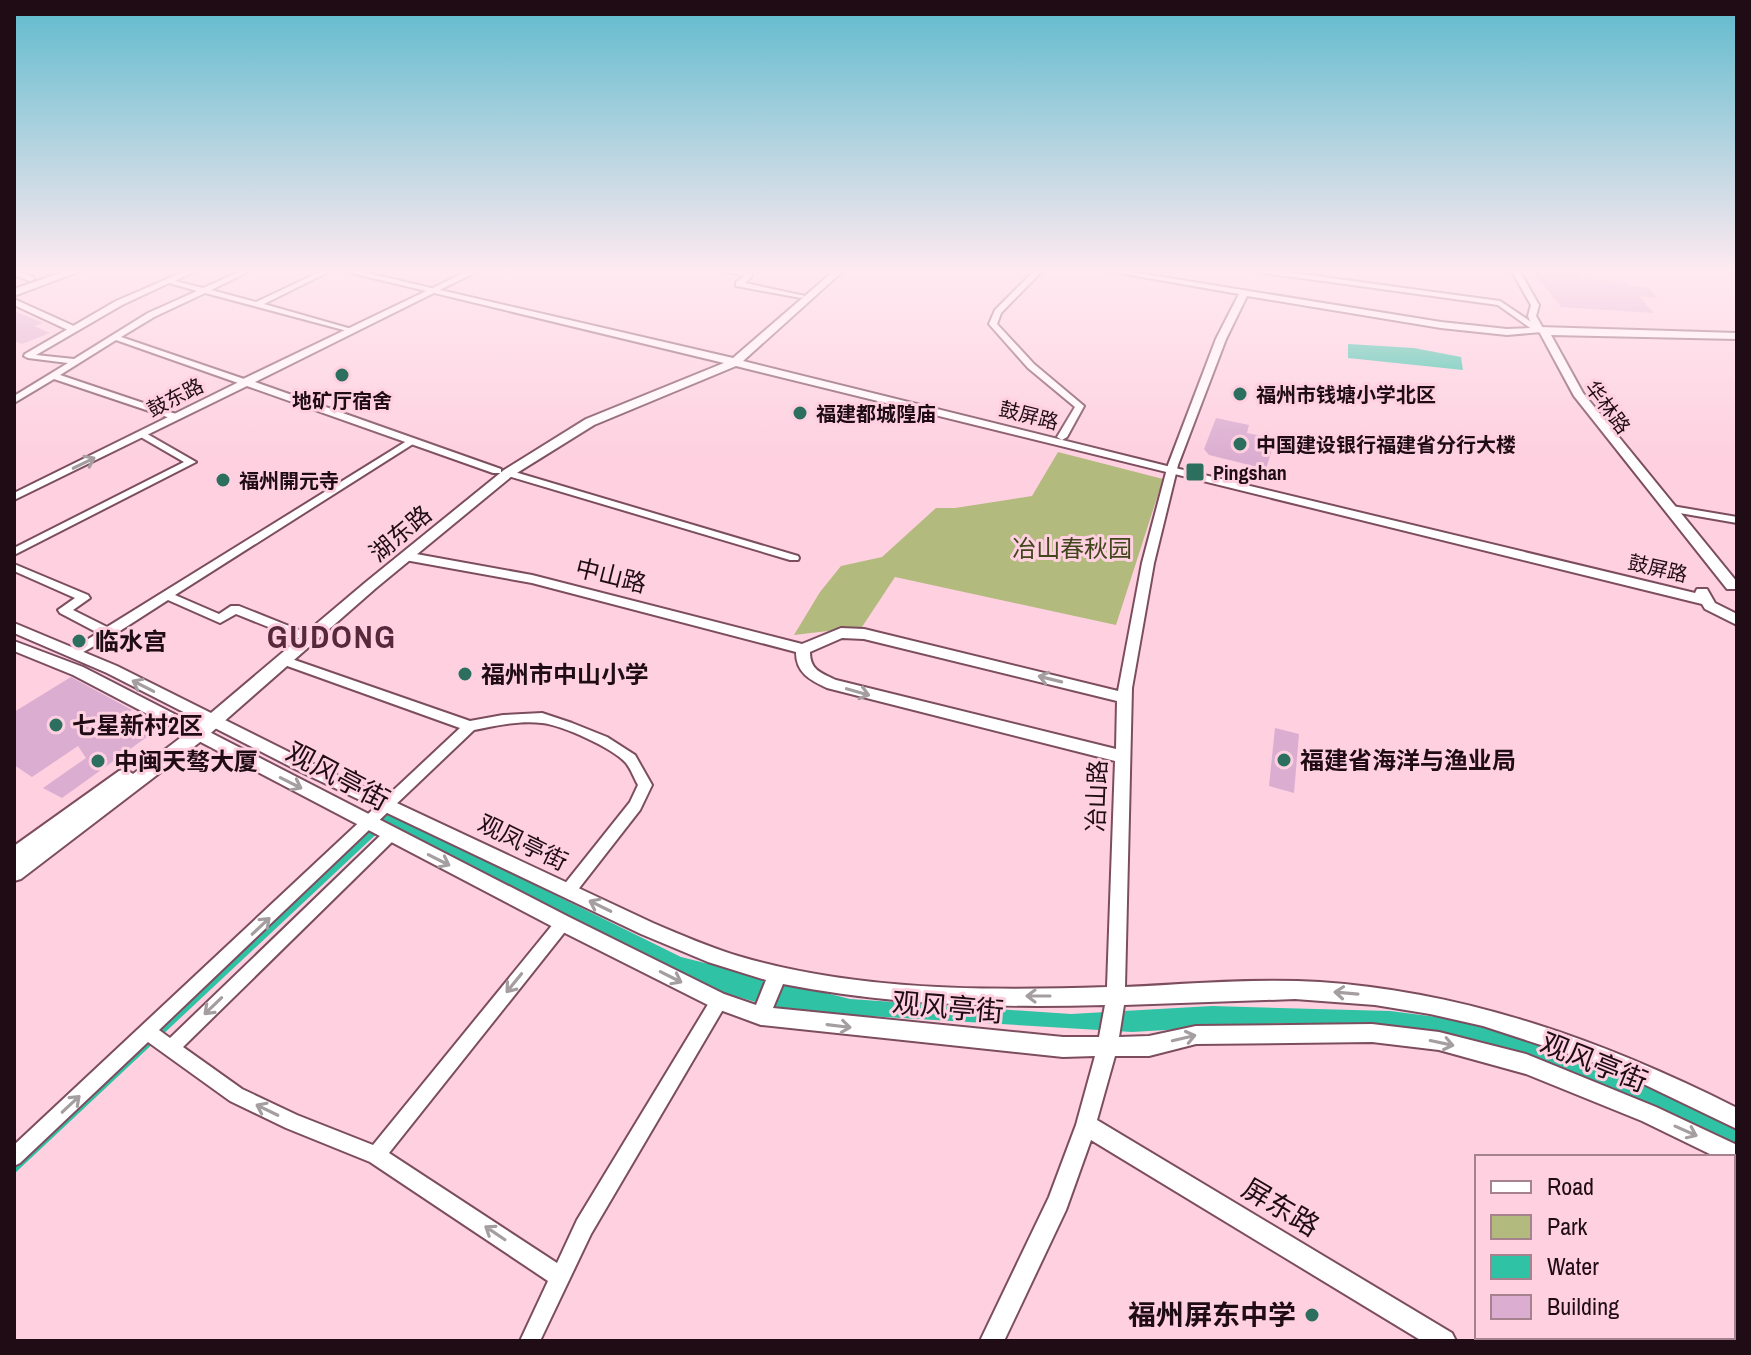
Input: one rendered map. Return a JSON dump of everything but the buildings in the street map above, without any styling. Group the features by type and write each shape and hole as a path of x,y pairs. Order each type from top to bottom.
{"main road":[{"name":"鼓屏路","path":"626,333 1062,437 1172,468"},
{"name":"湖东路","path":"736,358 762,333"},
{"name":"湖东路","path":"14,873 192,732 300,635 503,472 590,422 736,358 764,333"},
{"name":"华林路","path":"1544,333 1578,394 1672,509 1729,586"},
{"name":"华林路","path":"1544,333 1563,380 1729,586"},
{"path":"1665,333 1737,336"},
{"name":"鼓屏路","path":"736,358 1172,468 1703,596 1720,613 1737,620"},
{"name":"湖东路","path":"208,718 283,660 503,472"},
{"path":"1703,596 1705,588 1729,586"},
{"name":"湖东路","path":"14,857 192,732"}],"street":[{"path":"66,333 28,358 79,362"},
{"path":"14,400 124,333"},
{"name":"鼓东路","path":"14,497 344,333"},
{"path":"1001,333 1031,366 1080,406 1062,437"},
{"name":"冶山路","path":"992,1341 1058,1202 1086,1125 1107,1048 1116,996 1125,698 1148,563 1172,468 1224,333"},
{"path":"117,338 410,442 794,558"},
{"path":"55,376 176,417"},
{"path":"14,552 191,462 142,434"},
{"path":"76,652 410,442"},
{"path":"1672,509 1737,522"},
{"name":"中山路","path":"405,556 573,588 803,649"},
{"path":"14,567 84,598 64,610 108,633"},
{"path":"167,595 220,619 235,609 300,635"},
{"name":"观凤亭街","path":"14,628 76,652 568,891 718,959 777,974 900,991 1116,996"},
{"path":"1123,757 832,684 812,675 803,663 803,649 841,633 864,634 1125,698"},
{"name":"观风亭街","path":"14,646 78,671 563,923 719,1001 761,1016 1063,1047 1149,1046 1196,1035 1372,1033 1439,1041 1526,1064 1649,1114 1735,1155"},
{"path":"283,660 470,726 542,718 602,740 630,759 645,785 635,806 568,891"},
{"path":"161,1040 369,824 470,726"},
{"path":"14,1157 161,1040 390,835"},
{"path":"376,1155 563,923"},
{"path":"761,1016 777,974"},
{"name":"观风亭街","path":"1116,996 1318,991 1431,1003 1533,1030 1600,1054 1737,1119"},
{"path":"530,1341 584,1227 719,1001"},
{"path":"161,1040 236,1095 292,1122 376,1155 560,1277"},
{"name":"屏东路","path":"1086,1125 1444,1341"}],"green space":[{"name":"冶山春秋园","path":"1058,452 1163,479 1116,625 895,577 862,627 794,635 820,592 841,566 882,557 936,508 1032,496"}],"water":[{"path":"1348,344 1414,348 1461,357 1463,370 1348,358"},
{"path":"387,812 681,957 850,999 1071,1014 1212,1006 1390,1011 1452,1019 1521,1038 1656,1089 1737,1130 1737,1147 1664,1112 1366,1025 1283,1023 1132,1032 786,1011 708,988 385,826 14,1174 14,1159"}],"place":[{"name":"地矿厅宿舍","path":"342,375"},
{"name":"福州市钱塘小学北区","path":"1240,394"},
{"name":"福建都城隍庙","path":"800,413"},
{"name":"中国建设银行福建省分行大楼","path":"1240,444"},
{"name":"Pingshan","path":"1195,472"},
{"name":"福州開元寺","path":"223,480"},
{"name":"临水宫","path":"79,641"},
{"name":"福州市中山小学","path":"465,674"},
{"name":"七星新村2区","path":"56,725"},
{"name":"福建省海洋与渔业局","path":"1284,760"},
{"name":"中闽天骜大厦","path":"98,761"},
{"name":"福州屏东中学","path":"1312,1315"}],"district":[{"name":"GUDONG","path":"332,636"}]}
